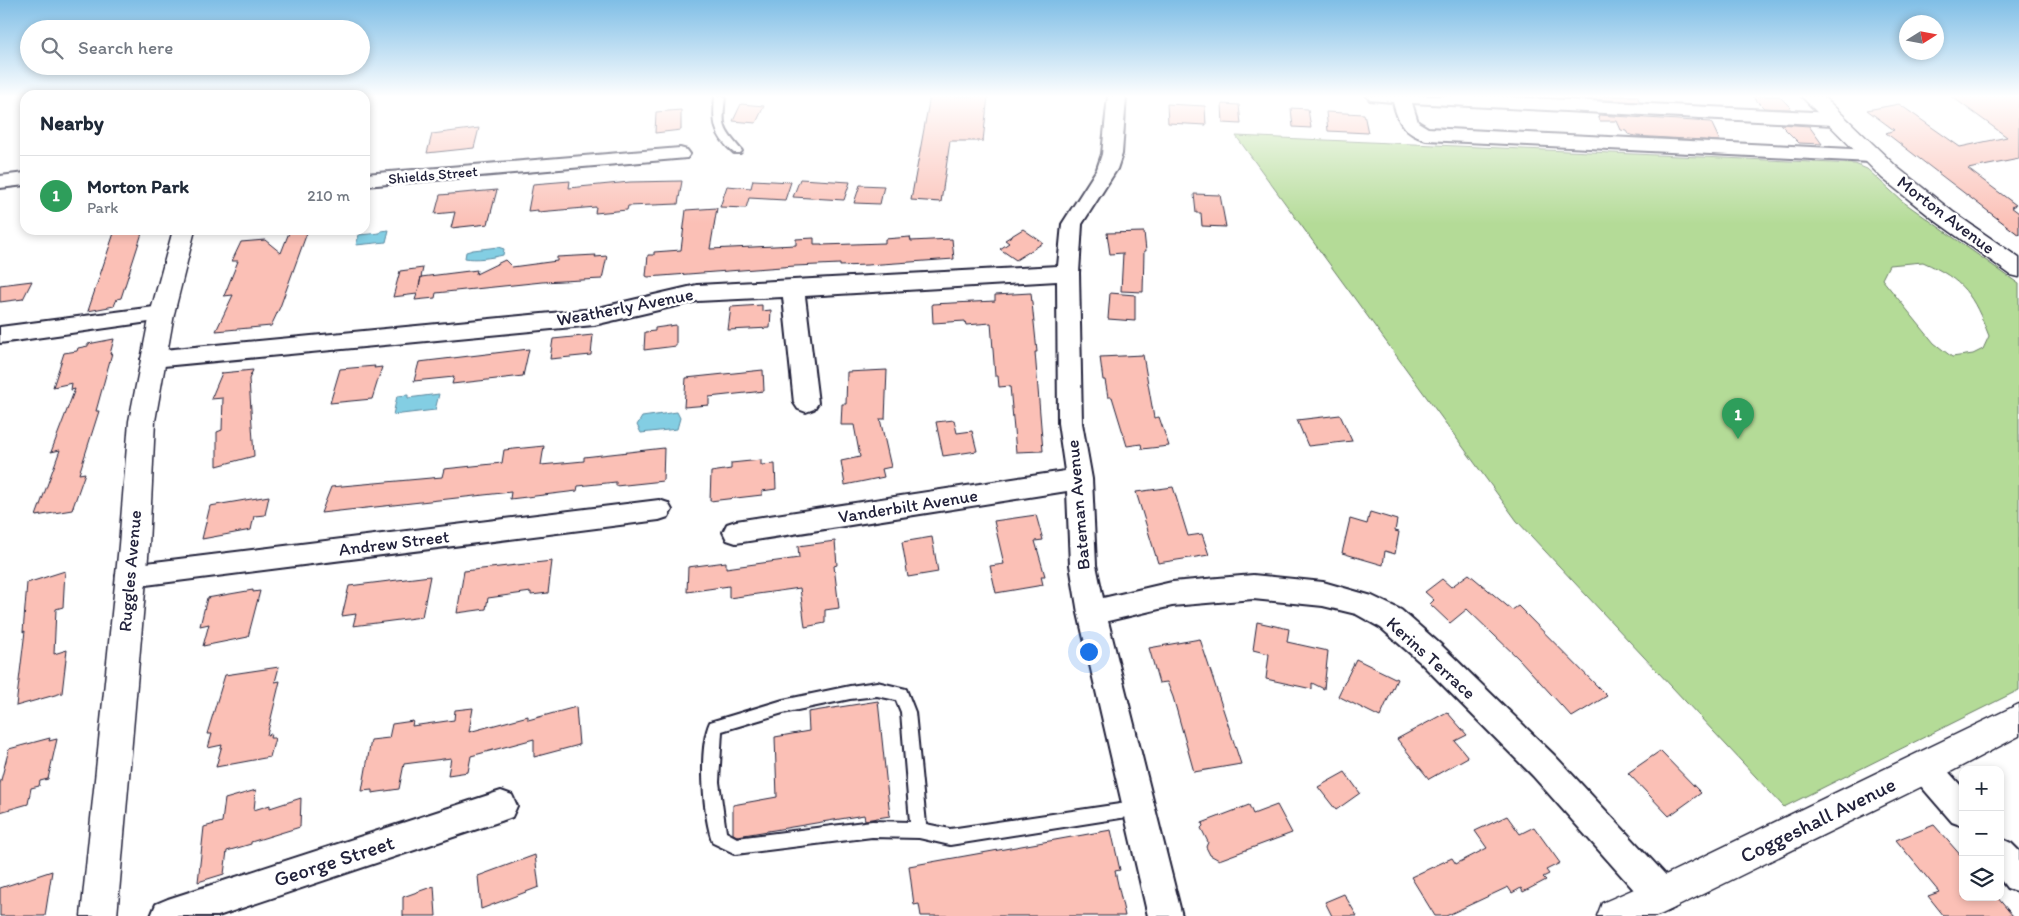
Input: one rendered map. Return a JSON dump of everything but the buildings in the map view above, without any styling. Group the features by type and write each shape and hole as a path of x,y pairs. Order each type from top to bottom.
{"street":[{"name":"Bateman Avenue","path":"1113,139 1112,154 1107,169 1072,224 1068,272 1070,423 1079,479 1083,565 1092,613 1165,916"},
{"path":"1522,139 1871,156"},
{"name":"Morton Avenue","path":"1854,139 1871,156 1945,217 2019,270"},
{"name":"Shields Street","path":"370,180 680,154"},
{"path":"0,182 20,180"},
{"name":"Ruggles Avenue","path":"99,916 134,545 142,421 162,314 183,235"},
{"name":"Weatherly Avenue","path":"153,359 594,317 697,293 793,290 1068,272"},
{"path":"793,290 806,403"},
{"path":"0,335 162,314"},
{"name":"Vanderbilt Avenue","path":"736,532 1079,479"},
{"name":"Andrew Street","path":"130,576 659,510"},
{"name":"Kerins Terrace","path":"1092,613 1172,594 1253,587 1323,594 1362,604 1391,619 1430,653 1544,766 1656,904"},
{"name":"Coggeshall Avenue","path":"1615,916 1656,904 2019,719"},
{"path":"1925,768 1959,806"},
{"name":"George Street","path":"168,916 501,806"},
{"path":"2002,856 2019,876"}],"lane":[{"path":"724,139 737,151"},
{"path":"919,830 908,712 901,694 877,689 855,690 787,704 738,718 715,727 711,748 712,802 720,837 736,846 872,829 919,830 950,837 1140,809"}],"green space":[{"path":"1238,139 1297,139 1855,164 1867,169 1902,201 2019,284 2019,690 1784,807 1517,521","holes":["1923,262 1948,275 1972,299 1989,336 1983,349 1973,354 1952,357 1934,343 1882,279 1889,265"]}],"water":[{"path":"389,230 386,242 356,245 359,235 370,235 380,233 381,231"},
{"path":"498,247 504,249 503,255 474,259 465,258 466,252"},
{"path":"439,394 435,410 393,415 397,396 408,395 408,398"},
{"path":"677,412 680,418 677,429 641,433 637,425 642,417"}],"place":[{"name":"Morton Park","path":"1738,439"}]}
